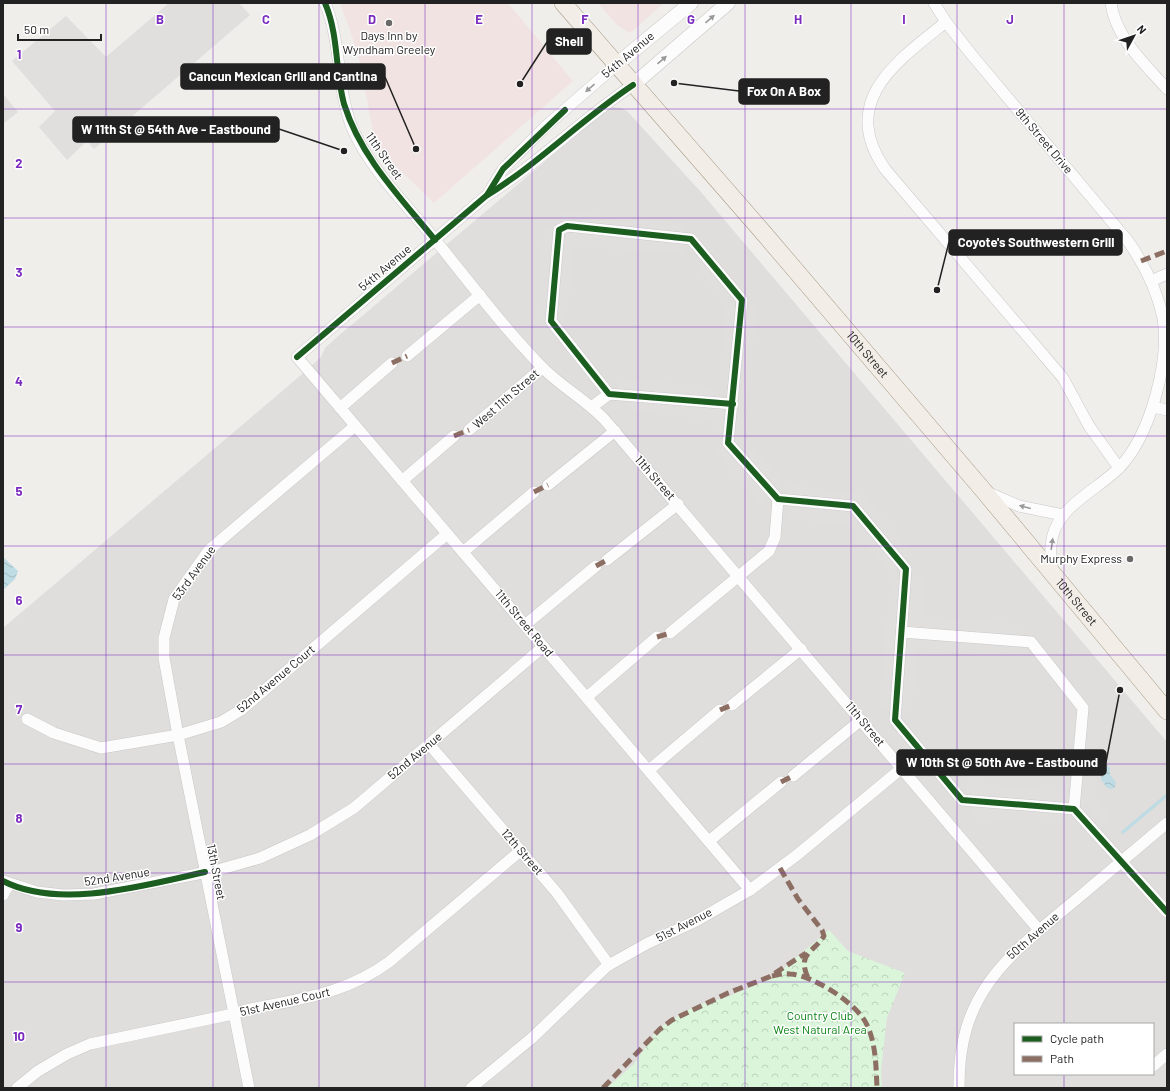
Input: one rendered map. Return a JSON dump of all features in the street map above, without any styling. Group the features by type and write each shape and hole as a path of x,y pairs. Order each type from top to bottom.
{"main road":[{"name":"10th Street","path":"563,3 761,230 983,490 1167,711"}],"street":[{"name":"11th Street","path":"325,3 331,17 344,102 353,129 375,167 480,296 542,368 593,406 615,431 1038,930"},
{"name":"54th Avenue","path":"486,196 503,169 545,127 616,65 691,3"},
{"name":"54th Avenue","path":"297,357 486,196 516,178 611,100 633,85 728,3"},
{"name":"9th Street Drive","path":"934,3 970,54 1128,241 1142,261 1151,281"},
{"path":"1111,3 1112,14 1126,41 1167,89"},
{"path":"946,22 888,71 878,83 872,98 869,113 868,125 872,146 885,169 1063,378 1089,426 1119,468"},
{"path":"609,394 551,321 559,230 567,226 691,238 742,300 728,443 778,499 853,506 906,569 895,720 962,800 1074,809 1167,912"},
{"path":"1053,575 1051,542 1063,515 1119,468 1140,439 1152,407 1165,353 1163,319 1151,281 1167,274"},
{"path":"407,356 480,296"},
{"name":"11th Street Road","path":"297,357 750,890"},
{"path":"340,408 392,363"},
{"name":"West 11th Street","path":"469,430 542,368"},
{"path":"593,406 609,394 733,404"},
{"path":"1152,407 1167,410"},
{"name":"53rd Avenue","path":"178,735 164,658 164,638 174,599 208,550 355,426"},
{"path":"548,486 615,431"},
{"path":"402,481 454,436"},
{"path":"983,490 1019,506 1063,515"},
{"path":"463,552 534,492"},
{"path":"670,633 769,551 773,544 778,499"},
{"path":"607,560 678,504"},
{"name":"52nd Avenue Court","path":"27,719 54,733 101,748 178,735 221,722 241,710 447,534"},
{"path":"526,626 596,566"},
{"path":"902,632 1031,642 1083,708 1074,809"},
{"path":"587,697 657,638"},
{"name":"52nd Avenue","path":"3,895 6,883 37,892 63,895 94,894 205,872 260,858 310,835 354,808 544,647"},
{"path":"732,705 801,649"},
{"path":"649,770 720,710"},
{"path":"793,776 861,720"},
{"name":"13th Street","path":"178,735 249,1088"},
{"name":"12th Street","path":"429,744 557,893 609,965"},
{"name":"51st Avenue","path":"471,1088 527,1043 582,988 609,965 648,943 696,921 750,890 905,772 928,758"},
{"path":"709,842 781,782"},
{"name":"50th Avenue","path":"959,1088 959,1070 964,1039 971,1012 982,992 1005,961 1038,930 1167,823"},
{"name":"51st Avenue Court","path":"17,1088 49,1064 90,1044 331,992 351,985 373,974 520,851"},
{"path":"1154,1065 1167,1054"}],"shaded area":[{"path":"169,3 239,3 250,15 94,149 87,141 67,160 39,127 55,111 12,61 66,16 106,57"},
{"path":"340,3 508,3 573,81 434,203 376,147 358,53"},
{"path":"598,3 664,3 630,33 617,25"},
{"path":"3,94 18,112 3,124"},
{"path":"612,107 621,108 627,111 700,191 1167,742 1167,1088 3,1088 3,628 301,375 321,357 325,348 607,109"},
{"path":"562,212 685,223 684,253 575,247 566,320 536,320 544,227 552,227 561,221"},
{"path":"703,262 729,294 724,300 697,268"},
{"path":"725,304 756,307 744,438 734,441 745,453 753,447 783,481 760,507 714,450 722,444 723,432 713,430 714,419 631,412 630,402 617,388 619,378 713,387 713,397 727,398 729,381 719,381"},
{"path":"787,484 865,496 915,554 890,573 850,526 787,518"},
{"path":"922,576 924,616 1018,624 1016,634 1027,648 1027,657 917,647 911,713 879,709 890,583"},
{"path":"1068,720 1102,722 1095,795 1111,816 1103,823 1086,803 1062,824 970,816 972,807 964,805 968,782 1062,792"}],"green space":[{"name":"Country Club West Natural Area","path":"829,930 848,951 905,973 887,1018 881,1070 882,1088 607,1088 634,1064 659,1028 695,1006 727,997 771,979"}],"water":[{"path":"3,557 18,571 15,579 3,590"},
{"path":"1107,765 1110,768 1110,775 1116,782 1113,789 1107,788 1101,779 1103,766"}],"waterway":[{"path":"1123,832 1167,795"}],"marked path":[{"path":"1141,261 1167,251"},
{"path":"392,363 407,356"},
{"path":"454,436 469,430"},
{"path":"534,492 548,485"},
{"path":"596,566 607,560"},
{"path":"657,637 670,633"},
{"path":"720,710 732,705"},
{"path":"781,782 793,776"},
{"path":"780,868 798,899 822,930 824,936 805,958 805,970 808,978"},
{"path":"603,1088 660,1029 672,1020 728,993 769,977 806,953"},
{"path":"772,976 788,974 810,979 834,992 854,1008 862,1017 870,1032 875,1056 877,1088"}],"cycle path":[{"path":"325,3 333,28 341,92 351,124 371,160 435,240"},
{"path":"297,357 486,196 524,170 596,112 633,85"},
{"path":"487,195 503,169 565,110"},
{"path":"733,404 609,394 551,321 559,230 567,226 691,239 742,300 728,443 778,499 853,506 906,569 895,720 962,800 1074,809 1167,912"},
{"path":"3,881 25,889 50,894 76,894 130,888 205,872"}],"place":[{"name":"Days Inn by Wyndham Greeley","path":"389,23"},
{"name":"Fox On A Box","path":"674,83"},
{"name":"Shell","path":"520,84"},
{"name":"Cancun Mexican Grill and Cantina","path":"416,149"},
{"name":"W 11th St @ 54th Ave - Eastbound","path":"344,151"},
{"name":"Coyote's Southwestern Grill","path":"937,290"},
{"name":"Murphy Express","path":"1130,559"},
{"name":"W 10th St @ 50th Ave - Eastbound","path":"1120,690"}]}
